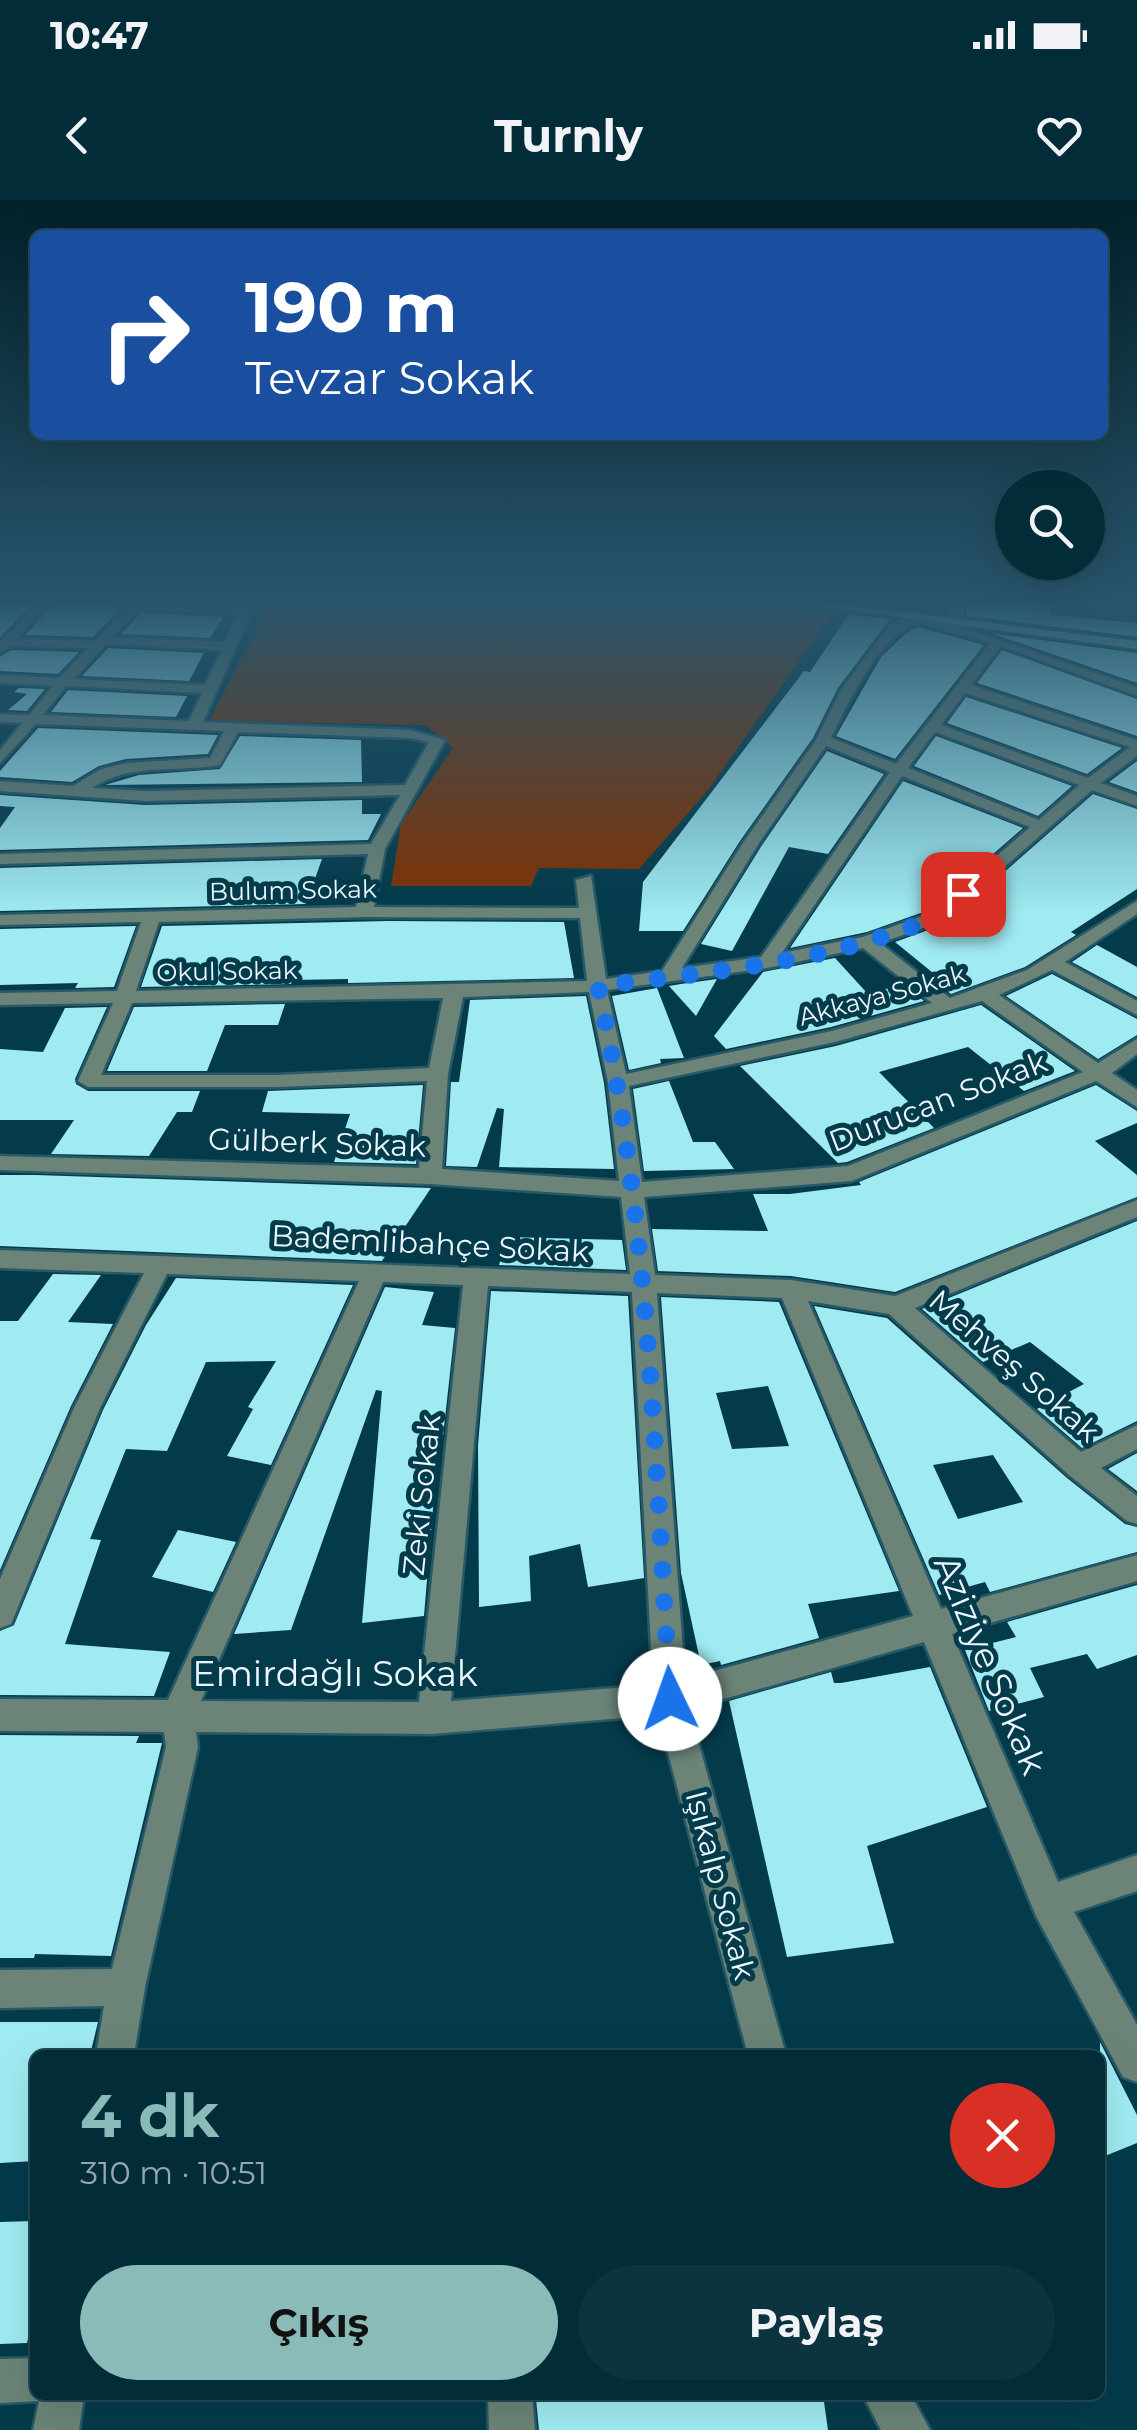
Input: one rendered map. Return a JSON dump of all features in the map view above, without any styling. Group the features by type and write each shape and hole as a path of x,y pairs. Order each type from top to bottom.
{"street":[{"path":"0,759 41,708"},
{"path":"193,726 200,708"},
{"path":"667,978 751,842 823,740 839,708"},
{"path":"767,962 945,708"},
{"path":"1023,708 1137,747"},
{"path":"0,718 410,734 438,740 378,849 364,912"},
{"path":"931,726 1137,801"},
{"path":"76,792 106,772 127,767 214,762 233,728"},
{"path":"823,740 1042,827"},
{"name":"Okul Sokak","path":"0,999 598,986 767,962 867,942 937,917 1137,747"},
{"path":"0,786 145,796 409,790"},
{"path":"0,859 378,849"},
{"name":"Işıkalp Sokak","path":"585,880 598,986 618,1082 644,1286 670,1699 765,2050"},
{"name":"Akkaya Sokak","path":"618,1082 836,1036 984,994 1053,963 1136,907"},
{"name":"Bulum Sokak","path":"0,920 364,912 588,914"},
{"path":"152,918 126,997 88,1081 276,1082 438,1074"},
{"path":"867,942 947,1005"},
{"path":"1053,963 1137,1008"},
{"path":"430,1176 438,1074 454,992"},
{"path":"984,994 1137,1100"},
{"name":"Durucan Sokak","path":"631,1190 807,1180 852,1173 1096,1074 1137,1045"},
{"name":"Gülberk Sokak","path":"0,1164 430,1176 631,1190"},
{"path":"896,1306 1137,1208"},
{"name":"Bademlibahçe Sokak","path":"0,1259 791,1289 896,1306"},
{"path":"0,1614 87,1408 160,1265"},
{"path":"117,2050 126,1987 182,1747 178,1716 375,1274"},
{"name":"Zeki Sokak","path":"432,1718 476,1280"},
{"name":"Aziziye Sokak","path":"791,1289 1049,1903 1137,2063"},
{"name":"Mehveş Sokak","path":"896,1306 1079,1467 1137,1512"},
{"path":"1079,1467 1137,1436"},
{"name":"Emirdağlı Sokak","path":"0,1716 432,1718 670,1699 1137,1568"},
{"path":"1049,1903 1137,1873"},
{"path":"0,1990 126,1987"},
{"path":"0,2381 30,2380"},
{"path":"56,2430 61,2400"},
{"path":"510,2400 512,2430"},
{"path":"888,2400 906,2430"}],"shaded area":[{"path":"216,708 766,708 709,789 639,869 539,868 531,886 391,886 401,824 453,748 425,725 209,721"}],"building":[{"path":"54,708 181,708 176,717 51,712"},
{"path":"776,708 828,708 813,738 740,841 683,931 639,931 643,882"},
{"path":"852,708 935,708 895,759 836,736"},
{"path":"958,708 1000,708 1122,748 1087,774 947,723"},
{"path":"1053,708 1137,708 1137,736"},
{"path":"38,728 218,735 208,754 126,759 99,766 72,782 0,777 0,771"},
{"path":"240,736 361,740 362,782 105,785 139,775 220,769"},
{"path":"936,736 1072,786 1038,816 914,766"},
{"path":"827,751 884,774 828,854 789,847 732,951 701,944 762,845"},
{"path":"1137,761 1137,792 1109,782"},
{"path":"903,781 1023,828 929,910 867,932 790,948"},
{"path":"1093,794 1137,809 1137,889 1071,932 1076,935 1025,967 951,994 932,979 938,977 895,942 945,924"},
{"path":"0,795 145,805 362,800 362,814 381,814 368,840 0,850 0,828 15,807 0,806"},
{"path":"322,859 306,904 0,911 0,868"},
{"path":"564,922 574,978 348,983 348,979 292,980 291,984 141,987 162,926"},
{"path":"136,926 114,987 75,988 78,983 0,985 0,929"},
{"path":"1097,945 1137,967 1137,997 1072,962"},
{"path":"835,958 867,993 904,985 924,1001 831,1027 726,1049 714,1036 763,972"},
{"path":"1052,974 1137,1019 1137,1035 1098,1059 1006,996"},
{"path":"717,979 696,1016 669,986 681,984"},
{"path":"657,988 684,1058 660,1059 661,1063 629,1070 612,996"},
{"path":"586,996 604,1083 614,1169 499,1167 504,1109 497,1108 477,1167 446,1166 451,1082 459,1082 470,1000"},
{"path":"285,1004 278,1025 225,1025 207,1071 107,1071 134,1007"},
{"path":"981,1005 1075,1071 1024,1091 968,1047 879,1072 934,1128 847,1162 838,1163 740,1066 836,1046"},
{"path":"107,1007 76,1084 88,1091 200,1091 192,1112 177,1112 149,1156 51,1154 74,1120 0,1120 0,1049 43,1052 65,1008"},
{"path":"669,1081 693,1142 715,1142 734,1169 644,1171 633,1089"},
{"path":"423,1085 416,1164 334,1162 350,1114 262,1112 268,1091"},
{"path":"1096,1085 1137,1111 1137,1123 1095,1141 1137,1175 1137,1197 895,1292 791,1276 658,1271 652,1229 768,1231 753,1194 790,1194 861,1185 859,1182"},
{"path":"0,1175 431,1188 382,1261 0,1246"},
{"path":"1137,1221 1137,1421 1082,1448 1037,1409 1084,1384 1030,1342 983,1362 922,1309"},
{"path":"507,1237 622,1240 626,1270 499,1265"},
{"path":"53,1274 101,1275 68,1322 113,1324 71,1406 0,1570 0,1321 18,1321"},
{"path":"176,1278 353,1285 271,1465 227,1456 253,1409 248,1407 276,1361 206,1362 167,1451 126,1449 90,1539 101,1540 65,1644 170,1652 154,1696 0,1695 0,1631 14,1625 103,1410 146,1325"},
{"path":"385,1287 434,1292 422,1325 455,1328 443,1436 439,1436 424,1616 362,1623 382,1391 376,1390 291,1630 234,1634"},
{"path":"491,1291 628,1296 644,1578 588,1587 580,1544 529,1556 531,1601 479,1607 478,1445"},
{"path":"661,1297 779,1302 899,1591 808,1604 819,1638 721,1665 720,1661 701,1665 681,1573","holes":["768,1386 789,1446 732,1449 716,1393"]},
{"path":"814,1306 887,1318 1067,1478 1125,1524 1137,1527 1137,1552 990,1592 985,1582 939,1595","holes":["993,1455 1023,1502 958,1519 933,1465"]},
{"path":"1137,1453 1137,1491 1108,1469"},
{"path":"178,1530 236,1542 213,1592 152,1577"},
{"path":"1137,1585 1137,1655 1097,1669 1087,1654 1030,1668 1044,1697 989,1711 965,1650 1016,1637 1007,1622"},
{"path":"930,1667 987,1807 867,1846 894,1943 787,1957 729,1701 831,1672 834,1683 841,1683"},
{"path":"0,1735 139,1736 136,1743 162,1743 111,1956 35,1954 34,1958 0,1958"},
{"path":"0,2022 98,2022 91,2050 30,2050 30,2161 0,2163"},
{"path":"1105,2052 1137,2115 1137,2143 1105,2156"},
{"path":"30,2221 27,2343 0,2344 0,2222"},
{"path":"536,2400 824,2400 828,2430 539,2430"}],"route":[{"path":"670,1699 644,1286 618,1082 598,986 767,962 867,942 937,917 963,894"}]}
